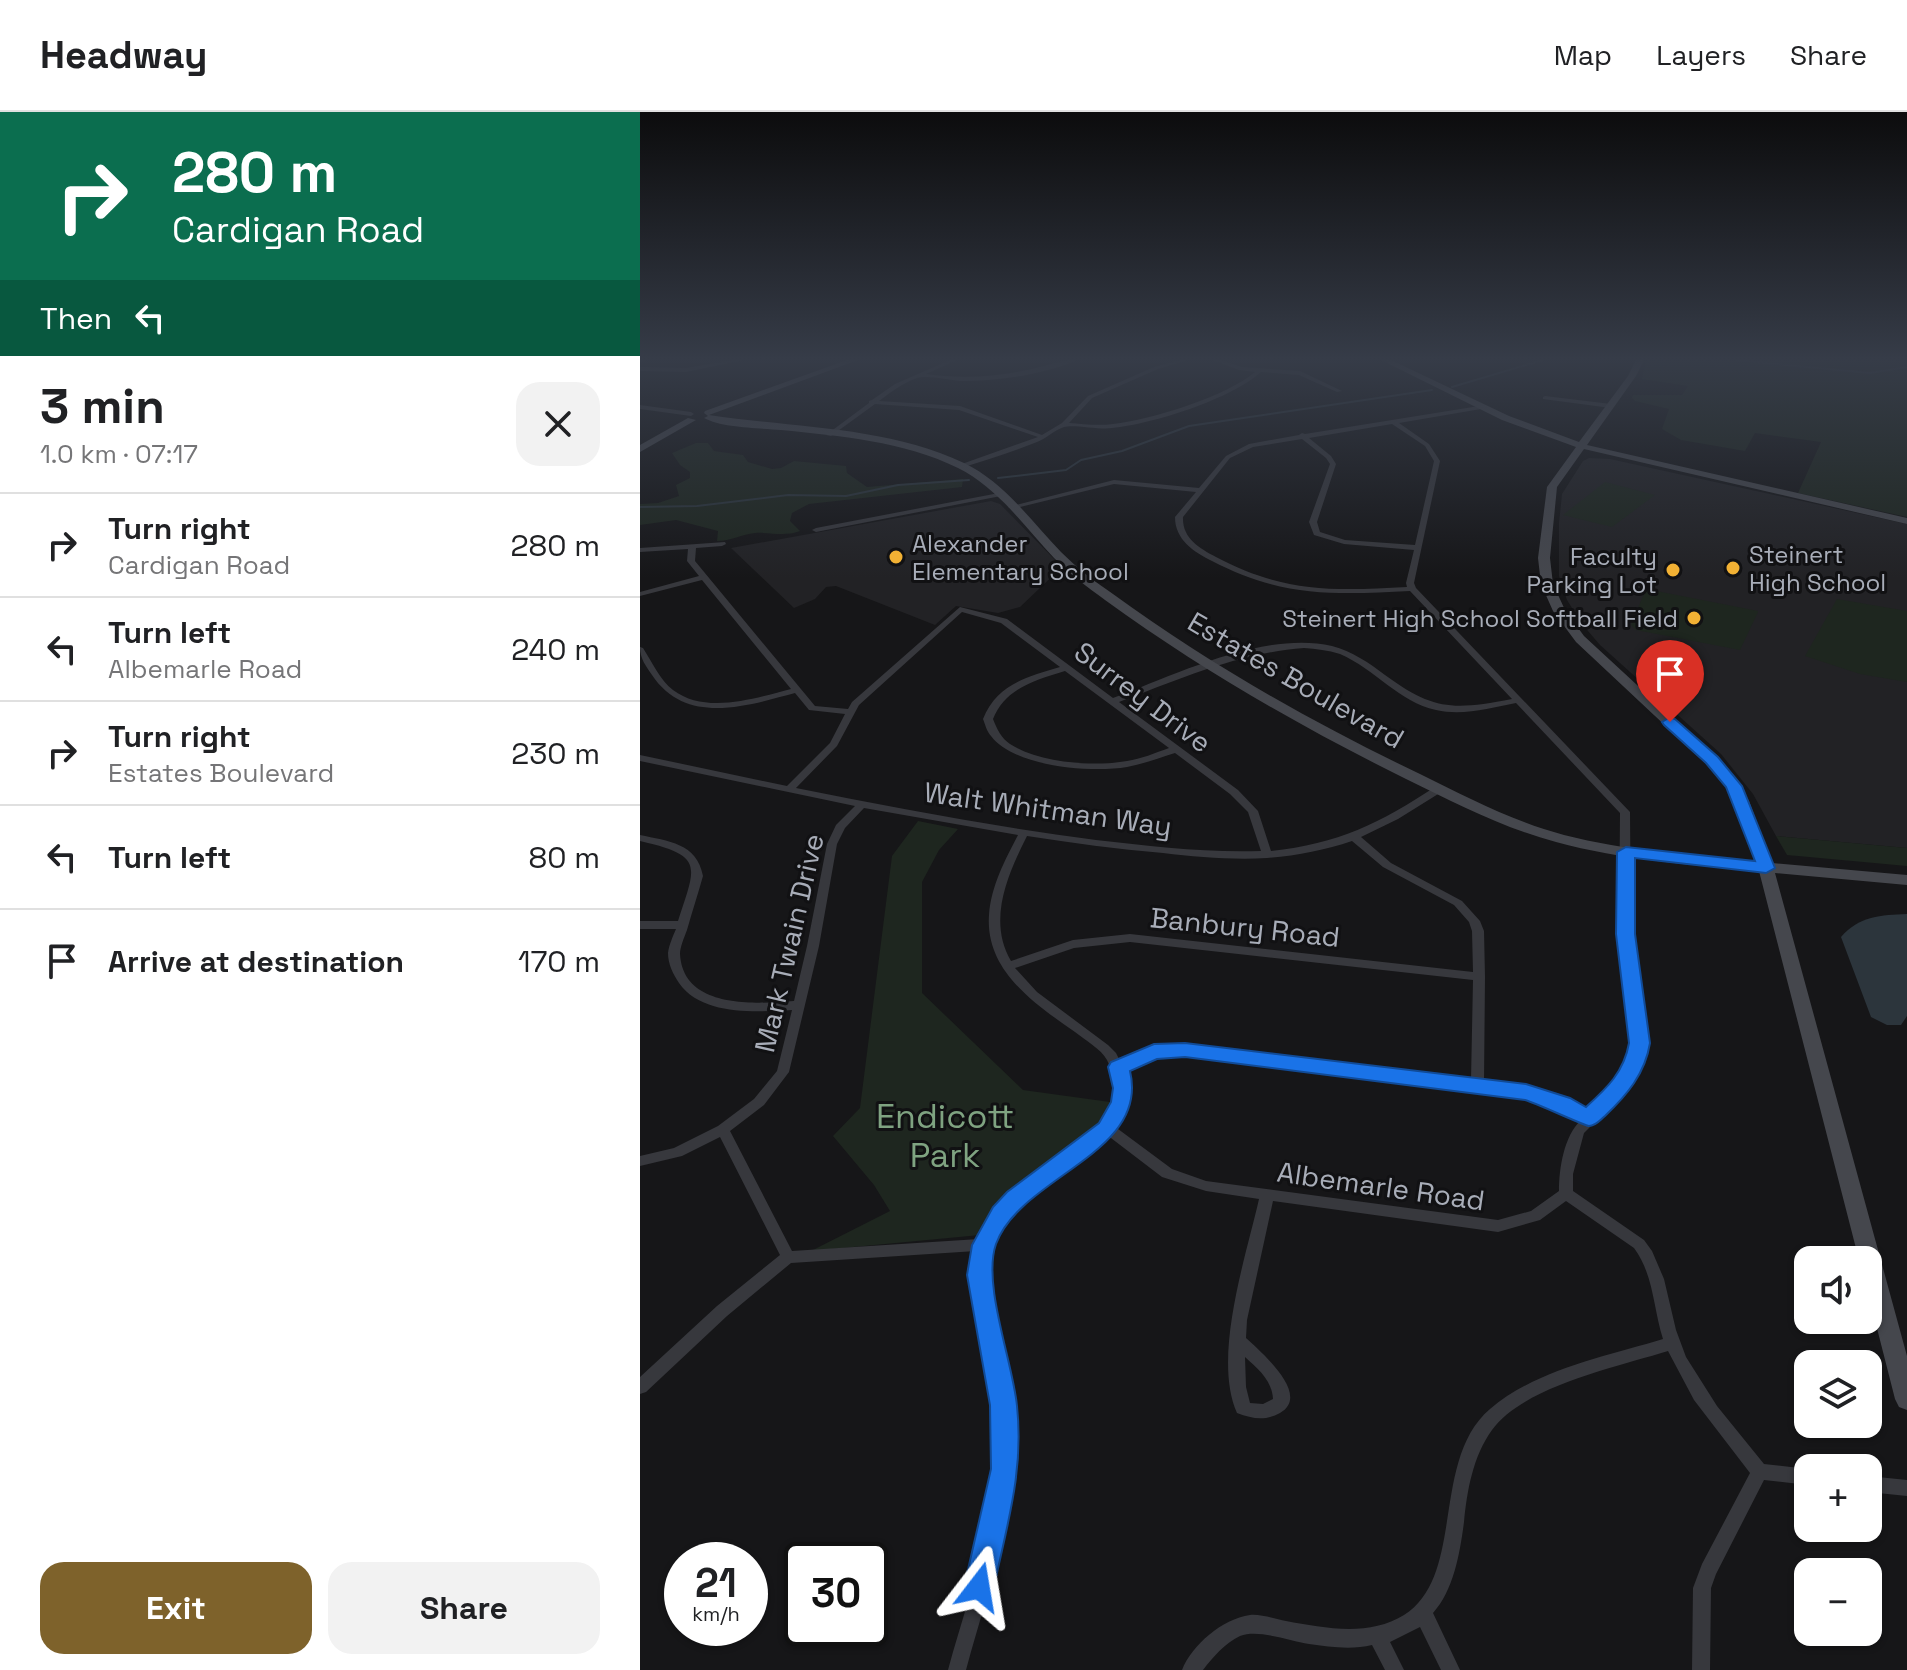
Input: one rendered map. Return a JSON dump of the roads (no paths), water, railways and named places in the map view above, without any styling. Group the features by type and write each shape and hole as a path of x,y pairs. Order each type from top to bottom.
{"street":[{"path":"640,449 666,433"},
{"name":"Estates Boulevard","path":"814,433 904,446 961,466 999,495 1082,577 1212,666 1307,723 1524,828 1573,843 1626,852 1907,880"},
{"path":"1031,433 1043,437"},
{"path":"961,466 1050,433"},
{"path":"1318,433 1262,442 1234,453 1199,490 1179,517 1182,535 1194,547 1246,577 1286,589 1316,592 1412,589"},
{"path":"1409,433 1427,445 1437,461 1410,583 1412,589 1621,805 1626,818 1625,934 1639,1043 1637,1058 1622,1087 1588,1118 1572,1145 1566,1193 1639,1244 1648,1255 1655,1267 1672,1343 1700,1396 1760,1472 1794,1476"},
{"path":"1539,433 1581,446 1907,521"},
{"path":"1591,433 1552,487 1549,499 1544,558 1552,597 1580,639 1723,772 1742,801 1766,868 1907,1399"},
{"path":"1302,435 1333,464 1313,522 1317,533 1344,542 1418,548"},
{"path":"1569,461 1592,456 1637,459"},
{"path":"1012,507 1114,482 1199,490"},
{"path":"816,530 999,495"},
{"path":"640,550 722,544"},
{"path":"692,547 691,561 797,690 818,710 849,712 834,744 789,789"},
{"path":"640,594 704,577"},
{"name":"Surrey Drive","path":"849,712 960,609 1004,621 1244,801 1258,822 1267,855"},
{"path":"1113,701 1266,648 1318,646 1361,660 1418,700 1435,707 1467,709 1519,700"},
{"path":"640,650 670,691 686,699 711,704 740,703 797,690"},
{"path":"1067,667 1019,684 1001,697 988,719 989,727 999,742 1029,756 1100,766 1140,762 1176,749"},
{"name":"Walt Whitman Way","path":"640,758 862,804 1024,833 1188,852 1267,855 1315,848 1354,837 1388,822 1439,789"},
{"name":"Mark Twain Drive","path":"640,1161 677,1152 723,1130 759,1102 783,1072 832,844 840,827 862,804"},
{"path":"957,1670 1000,1503 1005,1469 1004,1405 980,1275 984,1245 1001,1213 1015,1199 1107,1128 1121,1102 1123,1088 1119,1067 1102,1046 1032,994 1009,966 995,930 995,899 1003,871 1024,833"},
{"path":"1354,837 1387,865 1450,898 1468,912 1478,931 1477,1086"},
{"path":"640,838 681,849 695,861 698,876 674,952 678,975 695,992 721,1004 739,1007 799,1005"},
{"path":"640,925 682,925"},
{"name":"Banbury Road","path":"1009,966 1073,944 1130,938 1479,977"},
{"path":"1119,1067 1154,1052 1185,1050 1544,1097 1588,1118"},
{"name":"Albemarle Road","path":"1107,1128 1167,1173 1206,1186 1267,1195 1498,1226 1535,1216 1566,1193"},
{"path":"723,1130 788,1257"},
{"path":"1238,1341 1239,1320 1267,1195"},
{"path":"640,1387 722,1311 788,1257 984,1245"},
{"path":"1191,1670 1212,1643 1238,1626 1253,1624 1332,1640 1354,1641 1378,1637 1406,1624 1422,1611 1439,1588 1447,1570 1467,1458 1492,1418 1528,1391 1672,1343"},
{"path":"1701,1670 1702,1588 1708,1570 1760,1472"},
{"path":"1882,1485 1907,1488"},
{"path":"1422,1611 1451,1670"},
{"path":"1378,1637 1395,1670"}],"waterway":[{"path":"998,478 1066,470 1081,460 1122,451 1171,433"},
{"path":"640,507 697,506 788,495 846,496 898,485 969,480"}],"place":[{"name":"Alexander Elementary School","path":"896,557"},
{"name":"Steinert High School","path":"1733,568"},
{"name":"Faculty Parking Lot","path":"1673,570"},
{"name":"Steinert High School Softball Field","path":"1694,618"}],"park label":[{"name":"Endicott Park","path":"945,1136"}]}
